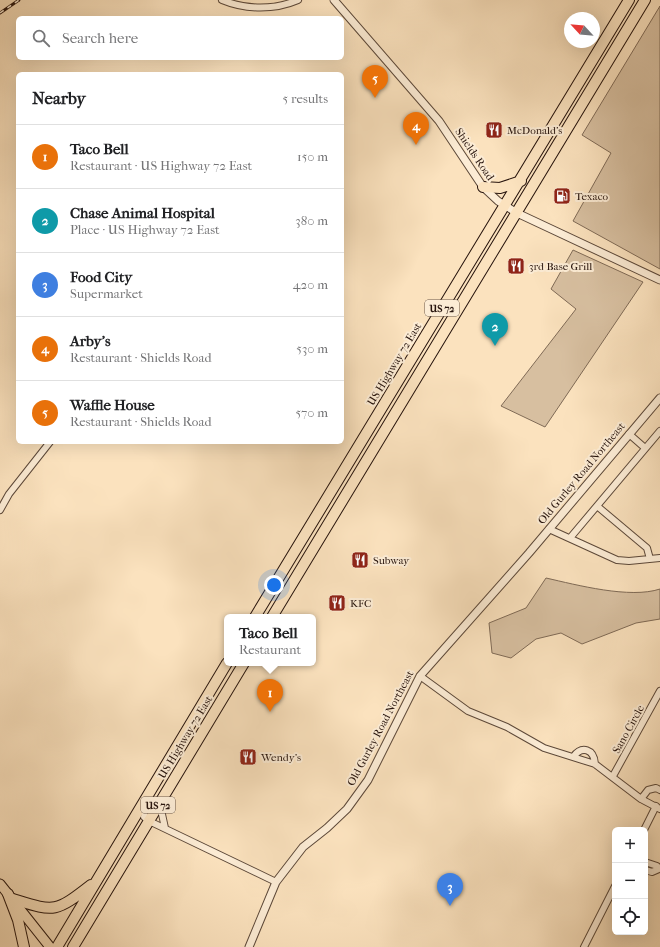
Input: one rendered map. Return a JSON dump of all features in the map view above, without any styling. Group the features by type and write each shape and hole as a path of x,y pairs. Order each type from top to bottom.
{"highway":[{"name":"US Highway 72 East","path":"257,614 521,181 629,0"},
{"name":"US 72","path":"274,614 645,0"},
{"path":"483,187 500,188 521,181"},
{"name":"US Highway 72 East","path":"57,947 225,666"},
{"name":"US Highway 72 East","path":"73,947 242,666"},
{"path":"10,896 39,907 60,908 96,882"},
{"path":"10,896 18,920 24,947"},
{"path":"78,947 80,936"}],"main road":[{"path":"0,884 50,947"}],"street":[{"path":"222,0 256,8 282,6 298,0"},
{"name":"Shields Road","path":"334,0 439,121 483,187 505,206 660,280"},
{"name":"Old Gurley Road Northeast","path":"249,947 276,882 303,847 327,828 347,809 368,780 420,676 660,398"},
{"path":"570,538 660,432"},
{"path":"629,434 645,448"},
{"path":"0,510 9,494 48,444"},
{"path":"597,506 647,548 650,559"},
{"path":"548,529 618,560 629,561 660,558"},
{"path":"420,676 468,711 507,728 544,748 595,764 613,776 641,799 658,808 646,827"},
{"name":"Sano Circle","path":"613,776 660,691"},
{"path":"573,757 578,750 582,749 591,752 595,757 595,764"},
{"path":"641,799 648,790 656,788 660,790"},
{"path":"147,797 144,817 150,821 276,882"},
{"path":"160,803 165,828"},
{"path":"648,863 657,866 660,869"},
{"path":"648,871 652,872 660,869"},
{"path":"584,947 612,892"}],"shaded area":[{"path":"660,6 660,269 573,221 611,153 582,135"},
{"path":"573,250 643,282 545,427 501,406 576,309 551,289"},
{"path":"546,578 619,592 648,592 660,589 660,619 636,623 582,644 561,633 536,639 511,658 492,653 489,623 526,608"}],"railway":[{"path":"0,13 19,0"}],"place":[{"name":"Waffle House","path":"375,98"},
{"name":"McDonald's","path":"494,130"},
{"name":"Arby's","path":"416,145"},
{"name":"Texaco","path":"562,196"},
{"name":"3rd Base Grill","path":"516,266"},
{"name":"Chase Animal Hospital","path":"495,346"},
{"name":"Subway","path":"360,560"},
{"name":"KFC","path":"337,603"},
{"name":"Taco Bell","path":"270,712"},
{"name":"Wendy's","path":"248,757"},
{"name":"Food City","path":"450,906"}]}
